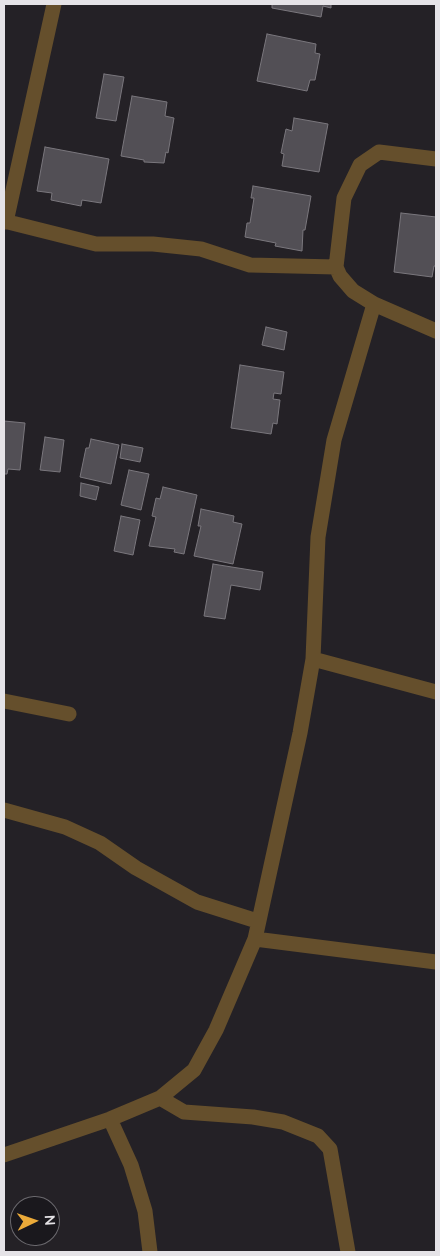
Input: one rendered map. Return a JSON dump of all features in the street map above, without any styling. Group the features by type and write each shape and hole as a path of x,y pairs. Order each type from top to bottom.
{"street":[{"path":"54,4 5,221 96,244 153,244 200,249 250,265 336,267"},
{"path":"436,159 379,152 360,165 344,198 336,267 340,276 353,291 374,304 436,331"},
{"path":"4,1155 110,1119 160,1098 194,1070 216,1030 255,939 257,921 300,733 313,658 318,537 325,491 334,440 374,304"},
{"path":"313,658 436,692"},
{"path":"4,701 69,714"},
{"path":"4,810 56,824 100,843 136,868 197,902 257,921"},
{"path":"255,939 436,962"},
{"path":"160,1098 184,1112 253,1116 283,1122 318,1136 330,1149 332,1156 348,1252"},
{"path":"110,1119 131,1165 145,1211 150,1252"}],"building":[{"path":"272,4 331,4 331,8 323,6 321,17 272,8"},
{"path":"267,34 316,44 315,53 320,54 315,80 310,80 307,91 257,81"},
{"path":"104,74 124,77 116,121 96,118"},
{"path":"132,96 167,102 165,116 174,118 168,153 166,152 164,163 144,162 144,160 121,156"},
{"path":"294,118 328,124 319,172 282,166 284,154 281,153 286,129 292,131"},
{"path":"45,147 109,159 101,203 82,200 81,206 51,200 52,193 37,191"},
{"path":"253,186 311,196 305,230 303,230 302,251 275,246 276,243 245,237 247,223 250,223 254,198 251,198"},
{"path":"401,213 436,217 436,266 434,266 432,277 394,272"},
{"path":"266,327 287,332 284,350 262,345"},
{"path":"240,365 284,372 281,394 274,393 273,399 280,400 277,424 273,423 271,434 231,428"},
{"path":"4,421 25,423 20,470 8,469 7,474 4,474"},
{"path":"45,437 64,440 60,472 40,470"},
{"path":"91,439 119,445 111,484 80,477 86,448 89,448"},
{"path":"122,444 143,448 140,462 120,458"},
{"path":"129,470 149,474 141,510 121,505"},
{"path":"81,483 99,487 96,500 80,496"},
{"path":"163,487 197,495 184,554 174,552 175,549 149,546 156,517 152,516 156,498 160,499"},
{"path":"201,509 234,516 233,522 242,524 233,564 194,556 201,526 198,526"},
{"path":"121,516 140,520 133,555 114,551"},
{"path":"213,564 263,572 260,590 231,585 225,619 204,616"}]}
